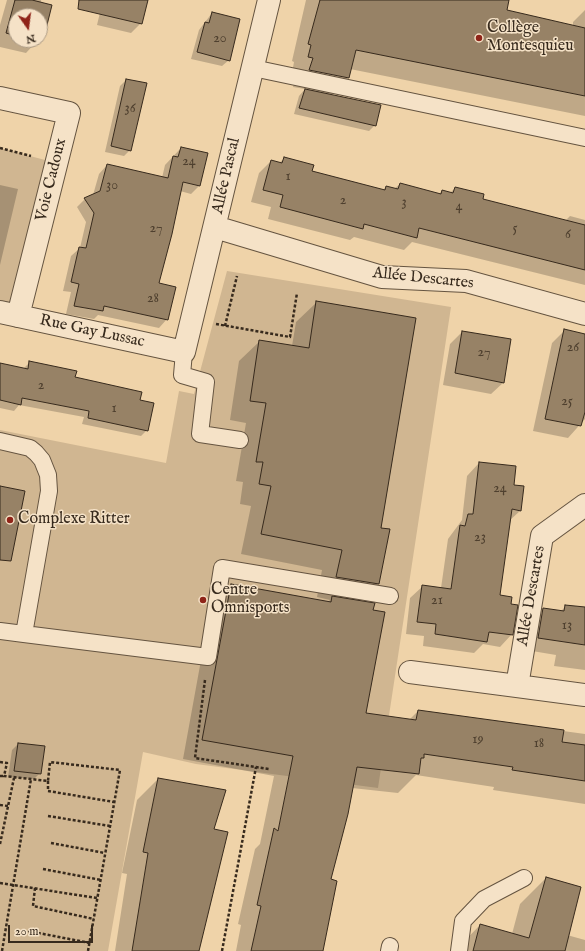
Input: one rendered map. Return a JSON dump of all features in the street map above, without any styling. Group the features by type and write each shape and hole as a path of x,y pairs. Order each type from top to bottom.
{"street":[{"name":"Allée Pascal","path":"184,352 269,0"},
{"name":"Voie Cadoux","path":"0,98 69,113 57,162 9,314"},
{"name":"Allée Descartes","path":"215,227 382,277 466,281 585,314"},
{"name":"Rue Gay Lussac","path":"9,314 184,352"},
{"name":"Allée Descartes","path":"516,686 542,536 585,505"},
{"path":"410,672 585,695"}],"lane":[{"path":"253,68 585,138"},
{"path":"184,352 182,375 206,382 200,434 240,440"},
{"path":"0,441 30,448 42,460 48,475 49,491 24,634"},
{"path":"0,631 208,657 222,568 390,596"},
{"path":"459,951 463,921 484,899 524,878"}],"path":[{"path":"0,148 57,162"},
{"path":"225,326 237,276"},
{"path":"192,320 290,337 297,293"},
{"path":"208,657 195,758 270,769"},
{"path":"0,762 7,763 4,776"},
{"path":"88,951 120,770 50,762 48,791 114,802"},
{"path":"222,951 256,767"},
{"path":"0,776 48,781"},
{"path":"0,844 14,778"},
{"path":"2,951 32,779"},
{"path":"0,805 8,806"},
{"path":"48,816 110,826"},
{"path":"50,843 105,853"},
{"path":"43,869 101,880"},
{"path":"0,883 98,898"},
{"path":"35,888 33,906 94,919"},
{"path":"28,931 90,944"}],"shaded area":[{"path":"0,148 45,160 10,305 0,303"},
{"name":"Centre Omnisports","path":"227,271 451,307 378,788 196,764 143,752 108,951 0,951 0,430 166,463 179,391 194,394"}],"building":[{"path":"15,0 32,0 52,5 48,21 48,8 13,8"},
{"path":"79,0 148,0 142,24 78,9"},
{"name":"Collège Montesquieu","path":"320,0 509,0 507,10 585,28 585,96 356,50 349,78 309,70 313,58 308,57 311,45 308,44"},
{"path":"212,12 240,19 230,61 197,52 205,22 209,23"},
{"path":"126,79 147,83 131,151 111,146"},
{"path":"305,89 381,105 376,126 299,108"},
{"path":"181,147 208,153 200,186 183,182 172,234 159,283 176,287 168,320 104,306 103,311 74,306 79,284 71,282 79,247 86,248 94,213 84,198 100,191 107,164 168,178 173,156 178,157"},
{"path":"284,157 314,165 312,171 385,190 386,186 398,189 400,183 441,194 442,190 453,193 455,187 484,194 483,199 585,225 585,270 419,228 417,238 364,224 363,229 280,207 283,195 263,190 271,160 282,163"},
{"path":"316,301 416,318 381,528 390,529 379,584 336,577 342,550 261,534 271,486 259,484 263,462 256,462 266,403 250,401 259,340 309,348"},
{"path":"564,329 585,334 585,412 581,426 545,419"},
{"path":"462,331 511,339 504,383 455,373"},
{"path":"29,361 77,371 75,377 142,392 140,400 154,403 148,431 88,418 89,411 22,398 21,405 0,400 0,363 28,369"},
{"path":"479,462 516,466 514,485 524,486 521,511 512,509 500,595 512,597 511,604 518,605 513,635 489,632 487,642 435,634 436,624 417,622 422,585 451,589 460,525 465,526 468,514 473,514"},
{"name":"Complexe Ritter","path":"0,486 25,491 11,561 0,560"},
{"path":"231,584 331,602 332,596 375,603 373,610 385,612 366,713 416,720 418,710 564,730 562,742 585,745 585,781 512,770 513,767 424,754 424,758 421,758 419,774 357,767 348,814 331,879 337,881 323,951 251,951 261,906 257,905 274,828 278,831 293,756 202,740"},
{"path":"565,605 585,607 585,645 538,638 543,608 564,611"},
{"path":"18,743 45,746 41,774 14,771"},
{"path":"158,778 226,790 214,829 228,832 199,951 132,951 148,853 143,852"},
{"path":"546,877 581,887 565,951 473,951 480,924 529,938"}],"place":[{"name":"Collège Montesquieu","path":"479,38"},
{"name":"Complexe Ritter","path":"10,520"},
{"name":"Centre Omnisports","path":"203,600"}]}
